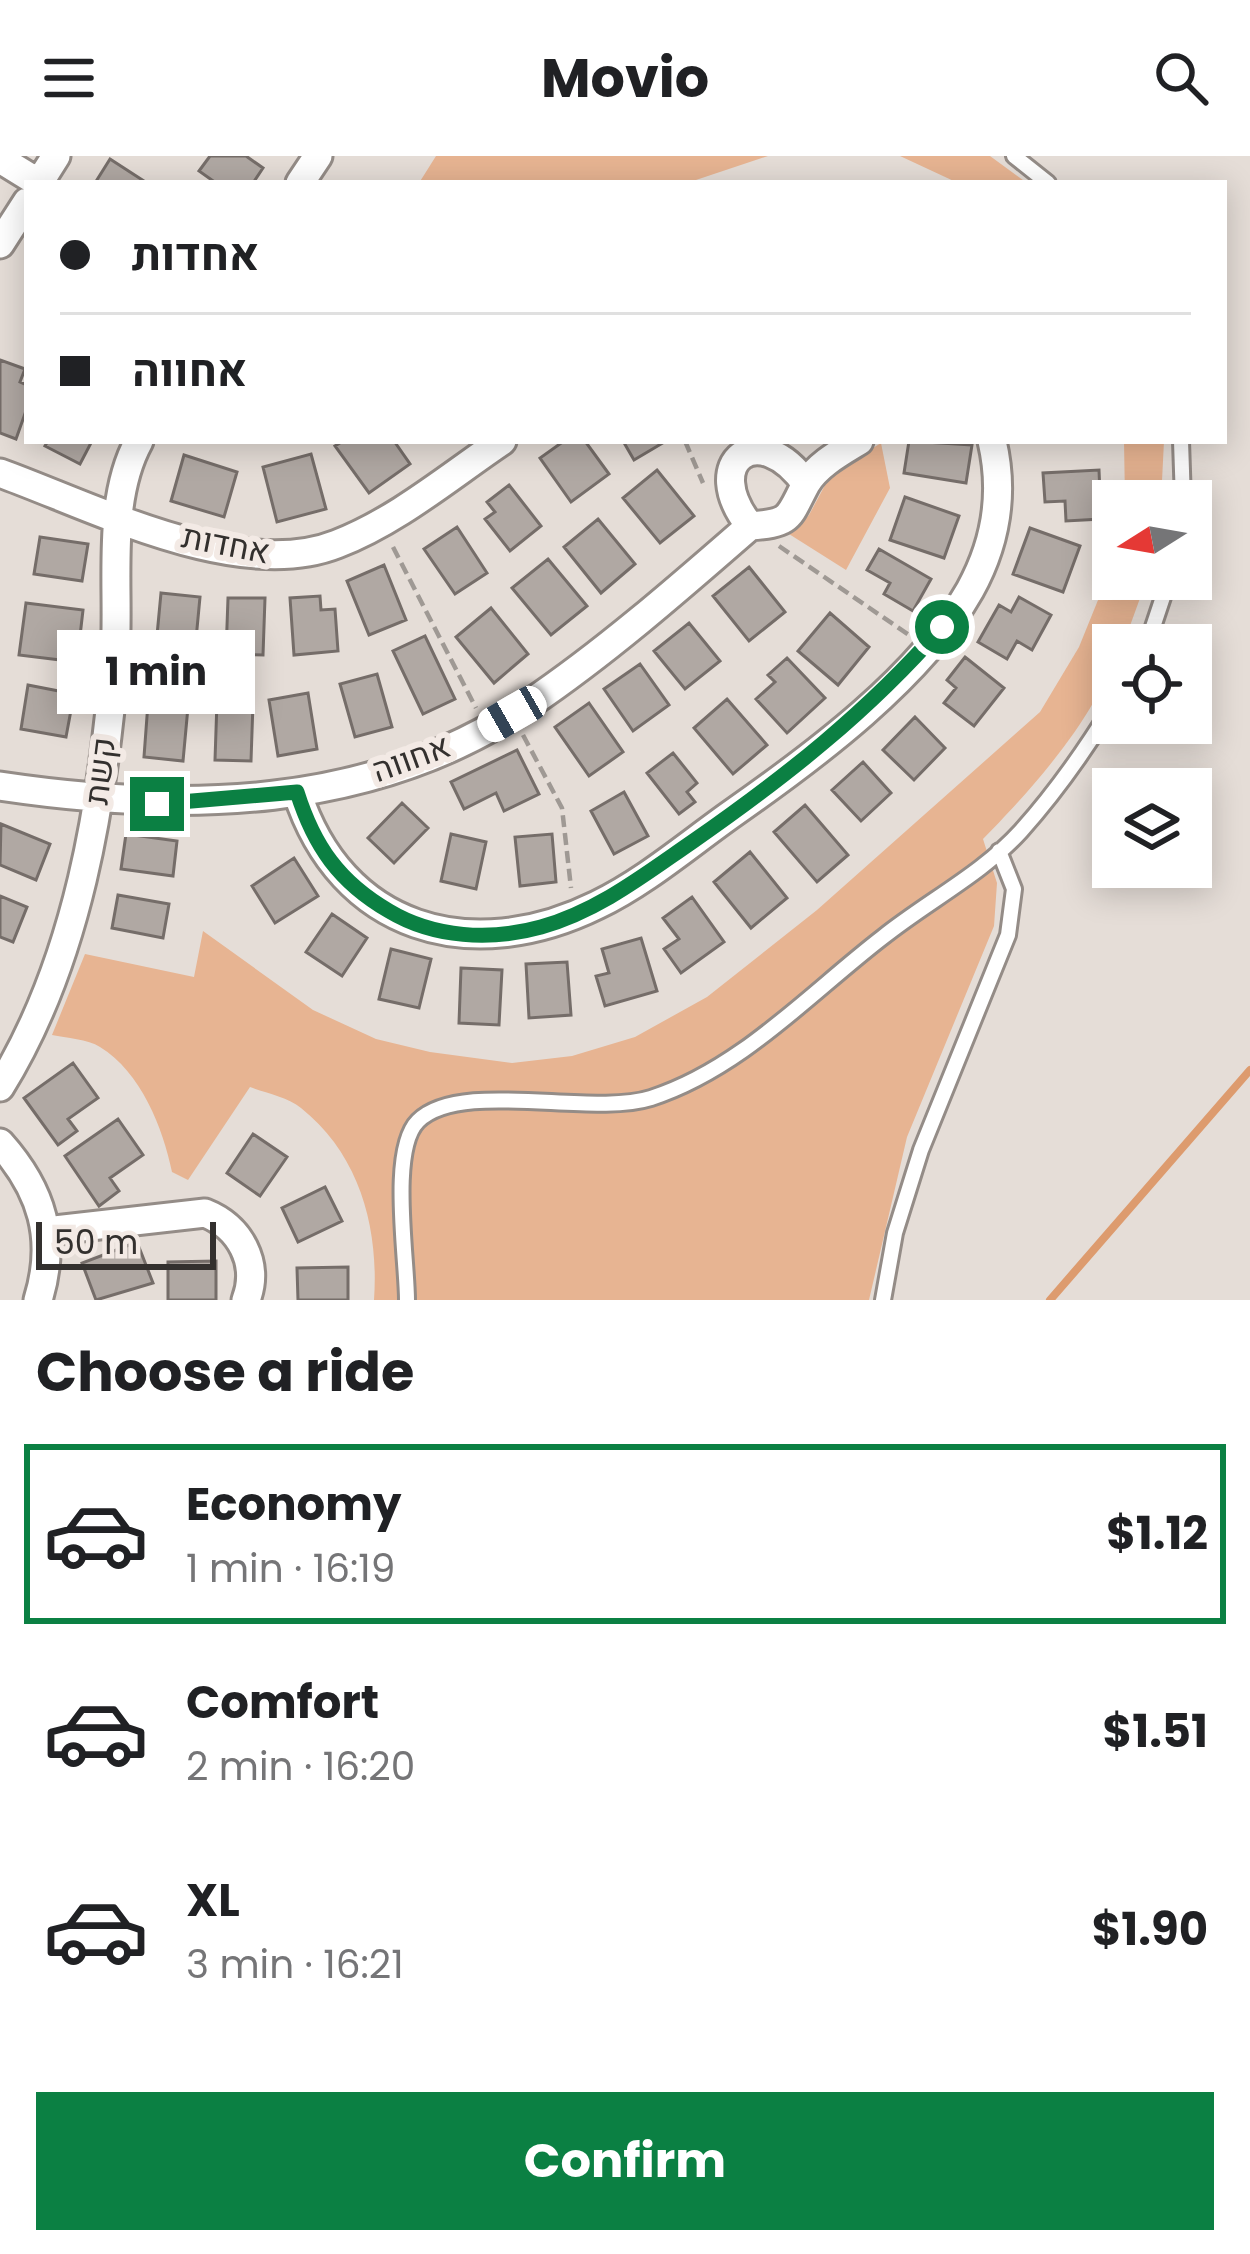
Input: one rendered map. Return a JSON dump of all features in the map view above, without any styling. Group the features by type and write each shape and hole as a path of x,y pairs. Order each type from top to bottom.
{"street":[{"path":"0,159 34,180"},
{"path":"0,244 24,207"},
{"name":"קשת","path":"0,1087 55,969 81,884 115,657 119,517 139,444"},
{"name":"אחדות","path":"0,473 207,546 275,555 333,546 380,523 498,444"},
{"name":"אחווה","path":"0,785 96,800 208,803 297,792 375,773 500,722 750,526 794,514 806,484 834,456 855,444"},
{"path":"297,792 322,852 342,878 402,919 479,935 540,927 574,915 626,888 824,745 926,646 970,590 999,508 1000,473 993,444"},
{"path":"750,526 729,496 730,471 758,449 784,456 806,484"},
{"path":"0,1144 32,1183 46,1231 45,1277 38,1300"},
{"path":"46,1231 205,1214 220,1220 243,1245 251,1286 246,1300"}],"lane":[{"path":"1014,156 1044,180"},
{"path":"1181,444 1182,480"},
{"path":"407,1300 402,1168 404,1144 418,1120 451,1103 608,1104 650,1098 706,1072 764,1035 999,850 1049,796 1092,735"},
{"path":"883,1300 895,1233 921,1150 1008,935 1014,889 999,850"}],"path":[{"path":"380,523 500,722 562,808 574,915"},
{"path":"750,526 926,646"}],"shaded area":[{"path":"436,156 768,156 696,180 421,180"},
{"path":"900,156 990,156 1023,180 952,180"},
{"path":"881,444 890,488 846,570 789,534 809,515 831,474"},
{"path":"1124,444 1164,444 1162,480 1125,480"},
{"path":"1098,600 1139,600 1131,624 1092,624 1092,703 1042,775 983,839 997,883 994,926 907,1137 869,1300 374,1300 373,1246 362,1195 338,1148 301,1108 250,1087 188,1180 172,1172 156,1120 127,1071 95,1044 52,1035 85,954 194,977 203,931 313,1010 376,1039 512,1063 572,1056 635,1037 707,997 817,910 1040,712 1079,647"}],"building":[{"path":"210,156 246,156 263,168 255,180 212,180 199,171"},
{"path":"110,159 142,180 97,180"},
{"path":"0,360 24,369 20,382 24,384 24,416 16,439 0,433"},
{"path":"46,444 90,444 80,464"},
{"path":"396,444 410,464 369,493 335,446"},
{"path":"560,444 587,444 609,474 571,502 540,458"},
{"path":"625,444 661,444 634,460"},
{"path":"909,444 972,445 966,483 904,473"},
{"path":"311,454 326,509 277,522 263,467"},
{"path":"184,455 237,472 224,517 171,501"},
{"path":"657,470 694,516 660,543 623,498"},
{"path":"1099,470 1099,480 1092,480 1092,520 1066,521 1065,501 1045,502 1043,473"},
{"path":"509,485 541,526 510,551 485,519 495,512 487,502"},
{"path":"905,497 959,516 944,558 890,540"},
{"path":"598,519 635,564 601,593 564,547"},
{"path":"457,527 487,573 455,594 424,549"},
{"path":"1030,528 1080,546 1063,592 1013,574"},
{"path":"40,537 88,544 82,581 34,574"},
{"path":"879,549 931,579 913,611 884,594 890,583 867,570"},
{"path":"548,559 587,606 551,635 512,588"},
{"path":"384,565 406,620 369,635 347,581"},
{"path":"749,567 785,612 749,641 713,596"},
{"path":"161,593 200,597 195,650 156,646"},
{"path":"320,596 321,610 335,609 338,651 294,655 290,598"},
{"path":"1019,597 1051,615 1032,650 1017,641 1007,659 978,642 999,605 1011,612"},
{"path":"228,598 265,598 263,655 226,654"},
{"path":"26,603 83,610 77,662 19,655"},
{"path":"491,608 528,654 494,683 456,637"},
{"path":"830,613 869,647 838,685 798,651"},
{"path":"689,623 720,661 685,689 654,651"},
{"path":"425,636 455,699 423,714 393,651"},
{"path":"965,657 1004,688 974,726 944,703 956,688 947,680"},
{"path":"787,658 825,698 787,733 756,699 775,682 768,675"},
{"path":"640,664 669,705 633,731 604,689"},
{"path":"377,674 392,727 355,737 340,684"},
{"path":"28,685 74,694 66,737 21,729"},
{"path":"308,693 317,749 278,756 269,700"},
{"path":"727,699 767,745 733,774 694,728"},
{"path":"217,701 253,703 251,761 215,760"},
{"path":"148,703 188,707 183,761 144,757"},
{"path":"589,703 623,752 589,776 555,727"},
{"path":"915,717 945,748 914,780 883,750"},
{"path":"517,750 539,794 504,811 496,793 464,809 451,782"},
{"path":"673,753 697,783 687,792 695,802 679,814 647,773"},
{"path":"863,762 891,793 861,821 832,790"},
{"path":"624,792 648,836 614,854 591,811"},
{"path":"402,803 428,828 394,863 368,838"},
{"path":"805,805 848,855 817,882 774,832"},
{"path":"1,824 50,844 36,880 0,865"},
{"path":"126,834 177,841 173,876 121,869"},
{"path":"451,834 486,842 476,889 441,881"},
{"path":"552,834 556,882 520,886 515,837"},
{"path":"750,852 787,898 751,928 714,882"},
{"path":"294,858 318,896 275,923 252,886"},
{"path":"118,895 169,904 163,938 112,928"},
{"path":"0,896 27,907 13,942 0,937"},
{"path":"692,897 724,942 681,973 664,949 679,939 663,918"},
{"path":"332,914 367,938 342,976 306,952"},
{"path":"641,938 657,991 605,1006 596,976 609,973 602,949"},
{"path":"391,949 431,959 419,1008 379,999"},
{"path":"567,962 571,1015 529,1018 526,964"},
{"path":"461,968 502,970 499,1025 459,1023"},
{"path":"73,1063 98,1098 68,1119 77,1131 58,1145 24,1098"},
{"path":"118,1119 143,1155 110,1178 119,1191 99,1206 65,1156"},
{"path":"253,1134 287,1157 260,1196 227,1173"},
{"path":"325,1187 342,1221 298,1242 282,1208"},
{"path":"137,1242 153,1283 96,1300 82,1263"},
{"path":"216,1261 216,1300 168,1300 168,1262"},
{"path":"348,1267 348,1300 298,1300 297,1268"}],"waterway":[{"path":"1050,1300 1250,1070"}],"route":[{"path":"157,804 297,792 322,852 342,878 402,919 441,932 479,935 540,927 626,888 755,798 824,745 897,679 942,627"}]}
